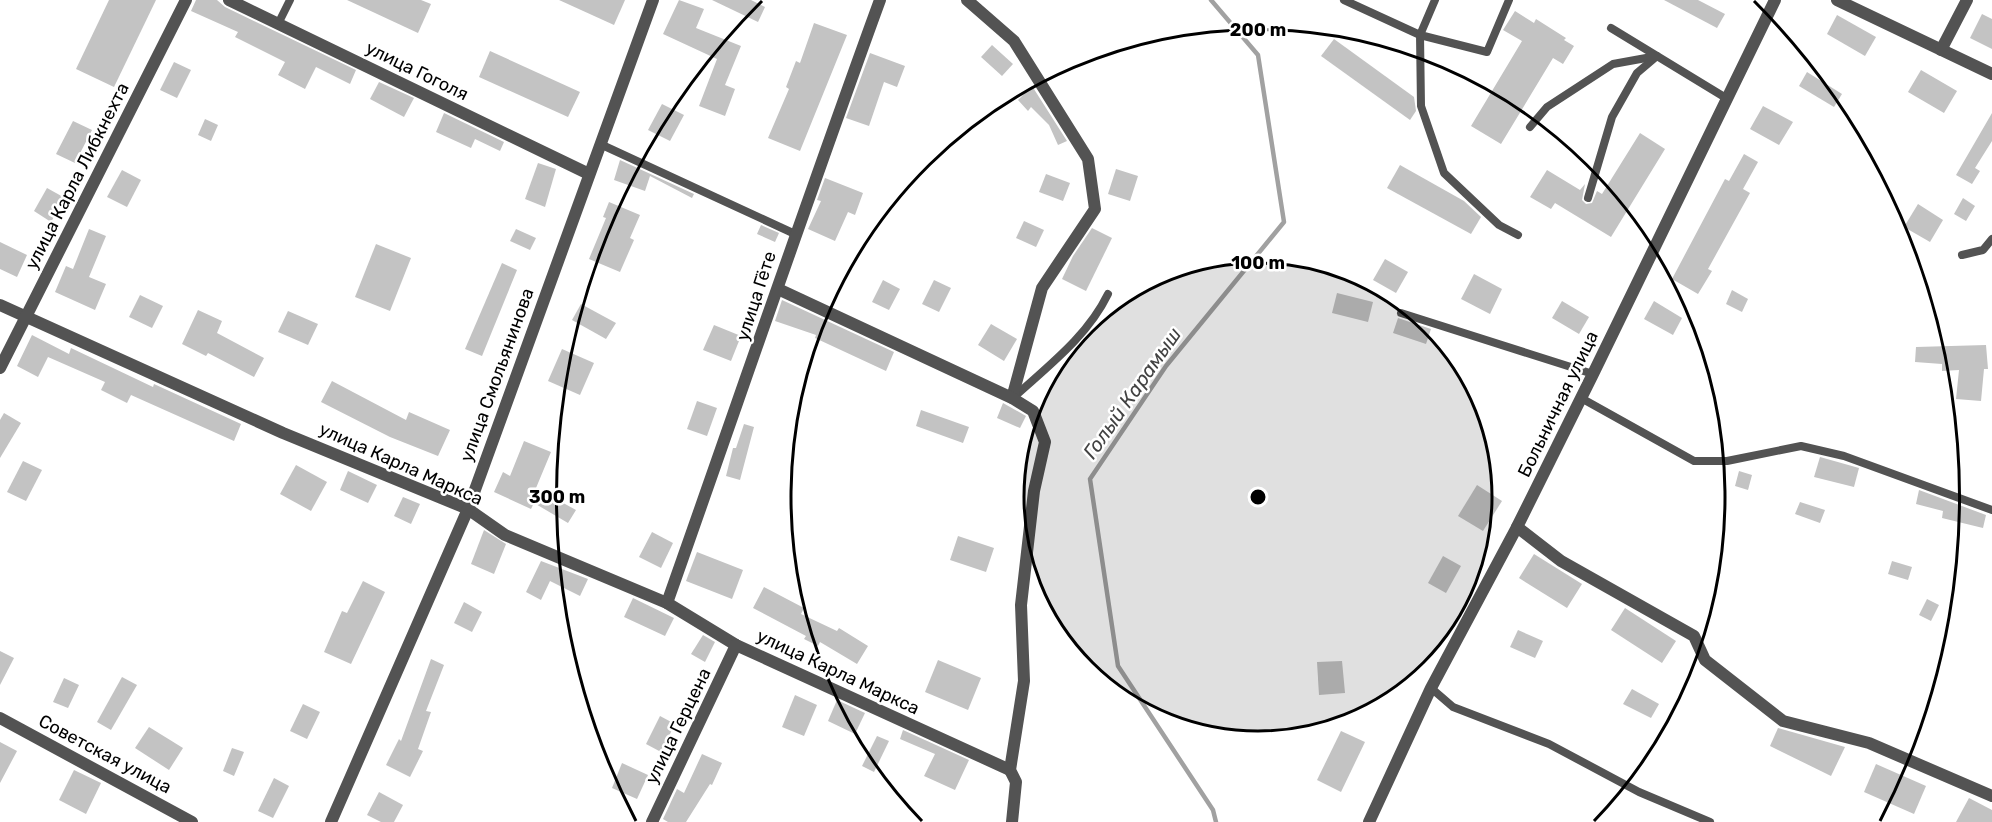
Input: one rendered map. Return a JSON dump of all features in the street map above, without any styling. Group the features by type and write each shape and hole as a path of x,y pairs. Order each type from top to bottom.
{"street":[{"name":"улица Карла Либкнехта","path":"0,368 186,0"},
{"name":"улица Гоголя","path":"229,0 589,174"},
{"name":"улица Смольянинова","path":"332,822 468,508 653,0"},
{"name":"улица Гёте","path":"667,603 778,289 795,234 880,0"},
{"path":"967,0 1014,42 1088,159 1095,209 1042,288 1012,398"},
{"name":"Больничная улица","path":"1369,822 1431,688 1517,527 1775,0"},
{"path":"1837,0 1992,74"},
{"path":"1941,50 1967,0"},
{"path":"778,289 1012,398 1033,411 1045,442 1034,491 1021,605 1024,681 1010,770 1016,782 1012,822"},
{"name":"улица Карла Маркса","path":"0,305 283,433 468,508 505,535 667,603 736,645 1010,770"},
{"path":"1517,527 1561,561 1694,636 1705,660 1783,721 1869,743 1992,796"},
{"name":"улица Герцена","path":"652,822 736,645"},
{"name":"Советская улица","path":"0,718 192,822"}],"lane":[{"path":"278,24 290,0"},
{"path":"1344,0 1420,34 1486,52 1509,0"},
{"path":"1435,0 1420,34 1421,105 1444,173 1499,225 1518,235"},
{"path":"1611,28 1726,98"},
{"path":"1530,127 1547,107 1613,64 1657,56"},
{"path":"1588,198 1612,117 1637,73 1657,56"},
{"path":"600,144 795,234"},
{"path":"1962,255 1983,250 1992,239"},
{"path":"1012,398 1072,345 1099,313 1108,294"},
{"path":"1401,313 1593,374"},
{"path":"1581,398 1694,461 1727,461 1801,446 1844,456 1992,510"},
{"path":"1431,688 1453,707 1549,744 1639,792 1710,822"}],"building":[{"path":"109,0 156,0 114,87 76,69"},
{"path":"196,0 217,0 225,7 356,70 350,84 316,67 305,89 278,75 285,62 235,37 238,32 191,11"},
{"path":"347,0 421,0 431,4 418,33"},
{"path":"559,0 625,0 614,25"},
{"path":"679,0 704,9 696,28 741,46 725,85 735,89 725,116 699,106 717,59 663,34"},
{"path":"712,0 751,0 765,7 758,22"},
{"path":"1664,0 1698,0 1725,14 1717,28"},
{"path":"1515,11 1534,23 1536,19 1566,38 1564,40 1574,46 1563,64 1553,58 1501,144 1471,126 1522,41 1503,30"},
{"path":"1982,14 1992,19 1992,49 1970,38"},
{"path":"1837,15 1876,37 1865,56 1827,34"},
{"path":"814,23 847,35 800,151 768,138 789,89 786,87 796,61 800,63"},
{"path":"1334,39 1414,97 1416,111 1410,120 1321,56"},
{"path":"992,45 1013,64 1002,76 981,57"},
{"path":"490,51 580,92 568,117 479,77"},
{"path":"870,53 905,66 897,87 884,82 869,126 846,118"},
{"path":"174,62 191,70 177,98 160,90"},
{"path":"1921,70 1957,91 1944,113 1908,92"},
{"path":"1807,72 1842,94 1834,107 1799,86"},
{"path":"379,82 414,98 404,117 370,99"},
{"path":"1032,86 1067,141 1058,145 1049,125 1031,107 1028,111 1018,100"},
{"path":"662,104 684,115 670,141 648,130"},
{"path":"1763,106 1793,122 1779,145 1750,129"},
{"path":"444,113 504,142 500,151 475,139 471,148 436,132"},
{"path":"1992,113 1992,141 1975,168 1980,171 1972,184 1956,175"},
{"path":"205,119 218,125 211,141 198,135"},
{"path":"73,121 92,130 75,163 56,154"},
{"path":"1640,133 1665,149 1611,237 1555,203 1551,209 1530,197 1547,170 1580,190 1585,184 1582,200 1586,204 1592,203 1597,191 1602,194"},
{"path":"1744,154 1758,162 1743,189 1750,193 1708,269 1712,271 1698,294 1672,279 1725,179 1729,181"},
{"path":"620,160 694,194 692,198 650,176 645,191 614,180"},
{"path":"538,163 556,169 545,207 525,199"},
{"path":"1400,165 1464,201 1481,217 1471,234 1387,188"},
{"path":"1116,169 1138,176 1130,201 1108,194"},
{"path":"122,170 141,180 127,207 107,197"},
{"path":"1046,174 1070,183 1063,201 1039,192"},
{"path":"825,178 863,193 855,215 848,212 835,241 808,229 821,201 817,200"},
{"path":"47,188 65,198 51,222 34,211"},
{"path":"1963,198 1975,206 1966,221 1954,214"},
{"path":"609,202 640,215 630,238 634,240 620,272 589,259 606,218 603,217"},
{"path":"1918,204 1943,220 1930,242 1904,227"},
{"path":"1024,221 1044,230 1036,247 1016,238"},
{"path":"761,225 779,233 775,242 757,234"},
{"path":"1092,228 1112,238 1086,291 1062,279 1073,256"},
{"path":"89,229 106,236 89,277 106,284 95,310 55,292 66,266 73,269"},
{"path":"516,229 536,238 530,250 510,241"},
{"path":"0,242 27,255 17,277 0,269"},
{"path":"376,244 411,258 390,311 355,297"},
{"path":"1385,259 1408,272 1396,293 1373,280"},
{"path":"502,263 517,270 482,356 465,349"},
{"path":"1474,274 1502,289 1490,314 1461,299"},
{"path":"883,280 900,289 889,310 872,302"},
{"path":"934,280 951,288 939,312 922,304"},
{"path":"1732,290 1748,299 1742,312 1726,304"},
{"path":"1337,293 1373,302 1368,322 1332,313"},
{"path":"140,295 163,306 152,328 129,317"},
{"path":"782,300 894,352 886,371 815,338 816,335 775,321"},
{"path":"1562,301 1589,317 1579,334 1552,318"},
{"path":"1654,301 1682,318 1673,335 1644,319"},
{"path":"581,304 616,323 606,339 572,320"},
{"path":"198,310 222,321 217,333 264,358 254,377 208,353 206,356 182,344"},
{"path":"288,311 318,324 308,345 278,332"},
{"path":"1398,318 1431,329 1426,344 1393,333"},
{"path":"991,324 1017,339 1004,361 978,345"},
{"path":"714,325 741,336 731,361 703,350"},
{"path":"32,335 69,354 71,348 153,387 154,384 241,424 234,441 131,395 127,403 101,390 105,382 48,357 38,377 17,366"},
{"path":"1986,345 1988,369 1984,369 1981,401 1956,399 1959,370 1942,371 1942,364 1915,362 1916,347"},
{"path":"562,349 594,363 580,395 548,381"},
{"path":"332,381 406,420 409,412 450,430 438,456 390,437 321,402"},
{"path":"697,401 717,408 707,436 687,429"},
{"path":"1003,403 1026,416 1020,428 997,418"},
{"path":"921,410 969,427 963,443 916,426"},
{"path":"4,413 21,423 0,458 0,420"},
{"path":"744,424 754,427 740,480 726,476 733,448 736,448"},
{"path":"524,441 551,452 536,488 576,510 568,523 534,503 531,509 494,492 503,472 510,476"},
{"path":"1820,457 1859,468 1854,487 1814,477"},
{"path":"23,461 42,470 26,501 7,492"},
{"path":"296,465 327,482 311,511 280,494"},
{"path":"348,471 377,485 368,503 340,490"},
{"path":"1739,471 1752,475 1748,490 1735,486"},
{"path":"1477,485 1502,501 1483,531 1458,516"},
{"path":"1919,490 1986,515 1983,528 1942,518 1943,511 1916,504"},
{"path":"403,497 420,504 411,524 394,516"},
{"path":"1800,502 1825,510 1820,523 1795,514"},
{"path":"484,530 506,544 494,574 471,564"},
{"path":"652,532 673,543 661,568 639,557"},
{"path":"958,536 994,548 986,572 950,560"},
{"path":"697,552 743,570 732,599 686,581"},
{"path":"1534,554 1582,584 1567,608 1519,578"},
{"path":"1443,556 1461,566 1446,593 1428,583"},
{"path":"541,561 588,579 580,596 550,581 541,600 526,592"},
{"path":"1892,561 1912,567 1908,580 1888,574"},
{"path":"363,581 385,592 351,664 324,652 342,611 347,613"},
{"path":"764,587 804,608 801,614 837,631 839,628 868,646 857,664 820,642 818,646 804,639 806,636 753,608"},
{"path":"633,598 674,618 665,636 624,617"},
{"path":"1927,599 1939,605 1931,621 1919,615"},
{"path":"464,602 482,612 472,632 454,623"},
{"path":"1625,608 1676,641 1662,663 1611,630"},
{"path":"1518,630 1543,641 1535,658 1510,647"},
{"path":"703,635 715,642 705,662 691,654"},
{"path":"0,651 14,658 0,685"},
{"path":"431,659 444,665 426,711 431,712 418,749 423,751 410,777 386,765 399,739 401,741"},
{"path":"938,660 981,678 968,710 925,692"},
{"path":"1342,661 1345,693 1319,695 1317,662"},
{"path":"122,677 137,685 111,730 97,722"},
{"path":"64,678 79,685 68,708 53,702"},
{"path":"1632,689 1659,704 1651,718 1623,704"},
{"path":"795,695 817,705 804,736 782,727"},
{"path":"837,700 865,713 855,734 828,721"},
{"path":"303,704 320,712 307,739 290,731"},
{"path":"660,716 675,724 661,752 646,744"},
{"path":"149,727 183,748 169,770 135,748"},
{"path":"1778,728 1845,747 1831,776 1770,746"},
{"path":"903,730 969,760 955,790 924,776 935,754 900,739"},
{"path":"1341,731 1365,742 1341,792 1317,780"},
{"path":"877,736 889,741 874,772 862,766"},
{"path":"0,742 17,751 0,783"},
{"path":"232,748 244,752 234,776 223,771"},
{"path":"702,754 722,763 712,785 710,784 686,822 668,822 663,819 677,789 684,793"},
{"path":"622,763 648,775 637,799 612,788"},
{"path":"1876,764 1926,786 1914,814 1864,792"},
{"path":"74,770 101,783 86,814 59,800"},
{"path":"274,778 289,786 273,818 258,811"},
{"path":"379,792 403,805 394,822 381,822 367,815"},
{"path":"1969,798 1992,810 1992,822 1956,822"}],"waterway":[{"name":"Голый Карамыш","path":"1211,0 1258,55 1284,222 1166,366 1090,479 1118,666 1213,810 1216,822"}]}
